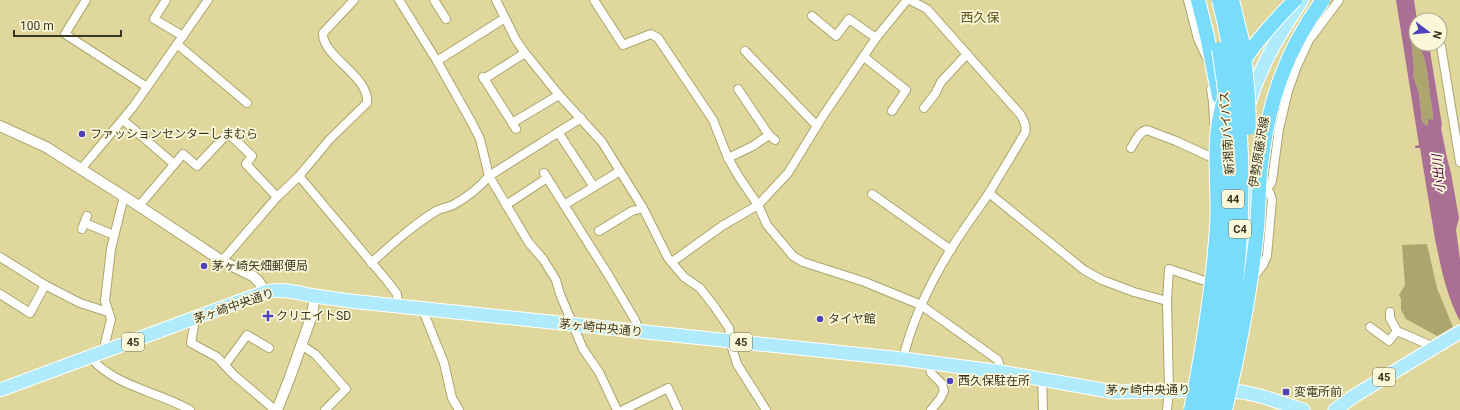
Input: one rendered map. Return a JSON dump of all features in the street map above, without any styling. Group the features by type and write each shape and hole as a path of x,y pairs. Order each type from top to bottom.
{"highway":[{"path":"1198,0 1219,90 1232,215"},
{"name":"新湘南バイパス","path":"1208,0 1224,48 1237,96 1241,130 1242,176 1238,266 1226,352 1214,410"},
{"name":"新湘南バイパス","path":"1205,410 1222,308 1227,265 1230,216 1228,115 1224,48 1219,0"},
{"path":"1232,0 1243,45 1248,97 1250,197 1239,288"},
{"name":"C4","path":"1191,410 1208,313 1215,261 1218,196 1217,146 1220,116 1227,93 1240,65 1264,33 1295,0"},
{"name":"C4","path":"1225,410 1251,277 1257,228 1260,166 1266,126 1283,68 1303,30 1323,0"}],"main road":[{"name":"伊勢原藤沢線","path":"1214,410 1214,390 1229,268 1236,165 1243,126 1254,86 1266,60 1276,41 1302,0"},
{"name":"伊勢原藤沢線","path":"1250,197 1262,127 1272,88 1289,48 1319,0"},
{"name":"伊勢原藤沢線","path":"1205,410 1214,390 1229,342 1239,288"},
{"name":"茅ヶ崎中央通り","path":"0,390 91,358 103,352 193,320 265,292 285,290 315,296 422,308 903,359 1001,372 1114,392 1214,390"},
{"name":"45","path":"1335,410 1354,396 1459,332"},
{"name":"45","path":"1214,390 1244,392 1304,410"}],"street":[{"path":"86,0 65,34 147,87"},
{"path":"166,0 154,19 183,36"},
{"path":"81,169 123,120 207,0"},
{"path":"222,261 277,197 299,176 330,139 367,103 366,94 360,83 327,47 323,38 323,33 354,0"},
{"path":"399,0 437,61 480,139 489,176 529,243 549,268 556,280 560,294 583,349 599,372 617,410"},
{"path":"434,0 446,19"},
{"path":"496,0 516,40 525,53 559,95 602,142 643,208 668,258 684,277 700,288 729,328 730,341 737,364 766,410"},
{"path":"594,0 623,45 652,34 658,38 713,120 728,158 758,205 767,226 793,256 803,262 865,282 921,305 998,360 1001,372"},
{"path":"672,262 722,226 758,205 788,173 817,126 876,38 907,0"},
{"path":"903,359 921,305 931,284 951,250 989,193 1025,133 1026,128 1020,114 927,9 910,0"},
{"path":"1188,0 1198,38 1205,53 1213,102 1216,218 1210,304 1225,308"},
{"path":"1213,0 1222,32 1225,37 1252,38 1261,44 1265,50 1266,60"},
{"path":"1250,197 1267,190 1272,181 1279,129 1288,91 1297,66 1309,40 1339,0"},
{"path":"1309,40 1310,14"},
{"path":"812,16 836,36 850,19 876,38"},
{"path":"437,61 505,18"},
{"path":"177,44 247,102"},
{"path":"745,51 817,126"},
{"path":"1441,52 1460,160"},
{"path":"525,53 483,78 514,126 559,95"},
{"path":"924,108 935,94 941,82 967,54"},
{"path":"864,57 906,90 892,111"},
{"path":"728,158 772,138 738,89"},
{"path":"371,263 412,228 438,210 452,205 477,188 489,176 581,118"},
{"path":"123,120 174,164"},
{"path":"0,126 36,142 140,206 222,261 253,276 265,292"},
{"path":"1130,148 1141,132 1147,130 1215,159"},
{"path":"558,132 594,187"},
{"path":"140,206 183,154 197,166 228,133 252,156 246,164 277,197"},
{"path":"564,205 620,171"},
{"path":"299,176 397,294 398,305"},
{"path":"506,205 546,176 635,320 640,332"},
{"path":"1256,274 1263,265 1267,256 1272,200 1267,190"},
{"path":"989,193 1084,270 1102,280 1134,292 1167,301"},
{"path":"872,194 951,250"},
{"path":"103,352 111,319 105,301 111,249 124,196"},
{"path":"599,231 632,211 643,208"},
{"path":"1240,356 1256,274 1264,221 1262,221"},
{"path":"84,223 114,235"},
{"path":"0,257 45,285 80,303 108,312"},
{"path":"1167,410 1169,390 1167,301 1169,270 1211,282"},
{"path":"0,294 30,312 45,285"},
{"path":"193,320 194,326 191,343 217,357 234,375 276,410 290,377 312,315 315,296"},
{"path":"422,308 444,363 452,398 459,410"},
{"path":"1390,312 1390,318 1397,331 1434,347"},
{"path":"1376,328 1389,341 1397,331"},
{"path":"224,365 247,335 269,348"},
{"path":"1229,342 1243,344"},
{"path":"301,345 315,354 346,389 325,410"},
{"path":"91,358 112,377 175,402 190,410"},
{"path":"929,363 931,373 942,384 944,391 940,399 931,410"},
{"path":"1042,379 1043,410"},
{"path":"623,410 668,388 678,410"}],"shaded area":[{"path":"1412,52 1422,52 1426,64 1432,103 1433,120 1428,126 1422,122 1419,93 1413,76"},
{"path":"1427,244 1437,288 1453,327 1437,336 1406,319 1401,310 1401,299 1399,295 1405,285 1402,245"}],"water":[{"name":"小出川","path":"1396,0 1414,0 1416,12 1408,12 1408,52 1412,52 1413,76 1419,93 1422,122 1428,126 1428,119 1433,120 1432,107 1426,64 1422,52 1430,52 1442,125 1441,128 1459,218 1456,230 1460,259 1460,321 1444,281 1435,239 1420,148 1415,148 1415,146 1419,145"}],"place":[{"name":"ファッションセンターしまむら","path":"82,134"},
{"name":"茅ヶ崎矢畑郵便局","path":"204,266"},
{"name":"クリエイトSD","path":"268,316"},
{"name":"タイヤ館","path":"820,319"},
{"name":"西久保駐在所","path":"950,381"},
{"name":"変電所前","path":"1286,392"}],"district":[{"name":"西久保","path":"980,17"}]}
